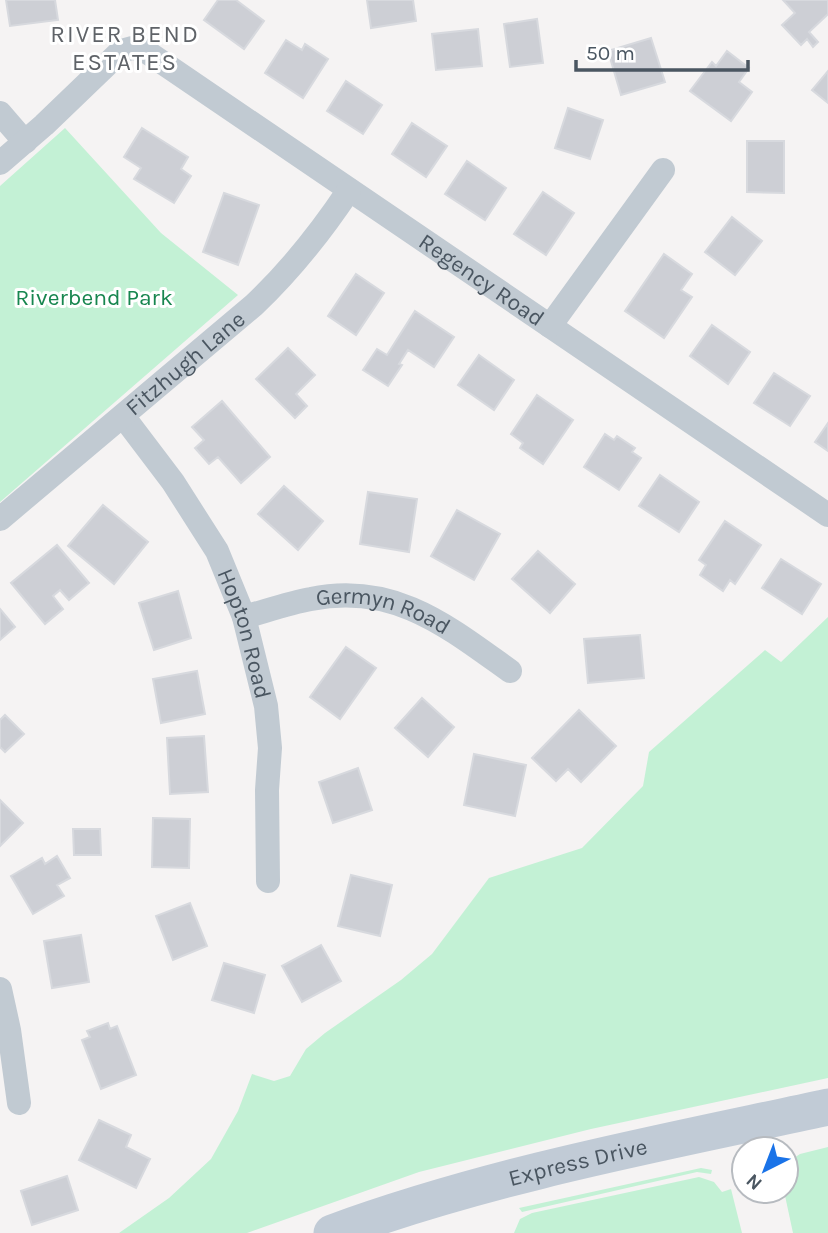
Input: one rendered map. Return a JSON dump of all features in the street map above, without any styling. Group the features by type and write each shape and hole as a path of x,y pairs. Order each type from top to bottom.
{"street":[{"name":"Regency Road","path":"25,142 121,51 132,48 144,50 828,515"},
{"path":"0,113 25,142 0,163"},
{"path":"550,326 663,170"},
{"name":"Fitzhugh Lane","path":"0,519 273,288 322,231 349,190"},
{"name":"Hopton Road","path":"123,416 173,482 217,551 244,617 266,706 270,748 268,881"},
{"name":"Germyn Road","path":"244,617 330,596 363,595 396,601 463,637 510,671"},
{"path":"0,989 9,1030 19,1103"},
{"name":"Express Drive","path":"332,1233 463,1189 599,1156 828,1107"}],"green space":[{"name":"Riverbend Park","path":"65,128 161,233 238,295 0,502 0,186"},
{"path":"828,617 828,1078 591,1129 419,1172 247,1233 119,1233 169,1198 211,1159 238,1111 252,1074 274,1081 290,1076 306,1049 432,954 489,878 582,848 643,786 649,752 765,650 781,662"},
{"path":"828,1147 828,1233 793,1233 787,1205 800,1205 800,1154"},
{"path":"701,1168 712,1170 711,1174 697,1172 522,1212 519,1208"},
{"path":"699,1177 714,1182 722,1192 730,1189 730,1205 735,1205 742,1233 514,1233 520,1219 532,1213"}],"building":[{"path":"6,0 55,0 58,20 10,26"},
{"path":"218,0 236,0 264,21 244,49 204,20"},
{"path":"367,0 413,0 416,21 371,28"},
{"path":"783,0 828,0 828,14 809,32 818,42 813,47 807,39 801,45 782,25 795,13"},
{"path":"537,19 543,63 510,67 504,24"},
{"path":"478,29 482,66 436,70 432,34"},
{"path":"651,38 665,82 621,95 608,51"},
{"path":"286,40 302,50 305,44 328,59 303,98 265,73"},
{"path":"727,51 749,68 739,82 752,92 731,121 690,91 712,62 716,66"},
{"path":"828,71 828,103 812,90"},
{"path":"346,81 382,105 363,134 327,111"},
{"path":"568,108 603,120 590,159 555,148"},
{"path":"412,123 447,146 426,177 392,154"},
{"path":"142,128 188,157 181,169 191,176 174,203 134,179 141,168 124,157"},
{"path":"747,141 784,141 784,193 747,192"},
{"path":"467,161 506,188 485,220 445,194"},
{"path":"543,192 574,213 546,255 514,234"},
{"path":"224,193 259,205 238,265 203,252"},
{"path":"732,217 762,241 735,275 705,252"},
{"path":"664,254 692,274 681,290 692,297 664,338 625,311"},
{"path":"356,274 384,293 356,335 328,316"},
{"path":"415,311 454,337 434,367 408,350 388,386 363,370 377,349 387,355"},
{"path":"712,325 750,352 728,384 690,356"},
{"path":"288,348 315,375 296,394 307,406 295,418 256,379"},
{"path":"479,355 514,380 494,410 458,385"},
{"path":"774,373 810,396 790,426 754,403"},
{"path":"537,395 573,420 543,464 520,448 523,443 511,434"},
{"path":"222,401 270,457 241,483 218,457 209,464 195,448 204,440 192,427"},
{"path":"828,423 828,451 815,442"},
{"path":"605,434 614,440 617,436 635,448 632,452 641,458 619,490 584,467"},
{"path":"660,475 699,502 679,532 639,506"},
{"path":"284,486 323,521 298,550 258,514"},
{"path":"368,492 417,499 409,552 360,544"},
{"path":"103,505 148,542 114,584 68,546"},
{"path":"457,510 500,534 474,580 431,556"},
{"path":"725,521 761,545 735,584 730,580 723,591 700,575 706,565 699,560"},
{"path":"57,545 89,583 69,600 60,590 53,596 63,609 45,624 11,583"},
{"path":"538,551 575,584 550,613 512,579"},
{"path":"781,559 821,584 802,614 762,588"},
{"path":"178,591 191,638 154,650 139,603"},
{"path":"0,609 15,627 0,640"},
{"path":"640,635 644,678 588,683 584,639"},
{"path":"346,647 376,668 340,719 310,697"},
{"path":"197,671 205,714 161,723 153,679"},
{"path":"422,698 454,727 428,757 395,728"},
{"path":"579,710 616,746 581,782 568,769 556,781 532,758"},
{"path":"5,715 24,734 5,752 0,747 0,720"},
{"path":"204,736 208,792 170,794 167,738"},
{"path":"474,754 526,765 515,816 464,805"},
{"path":"358,768 372,810 333,823 319,782"},
{"path":"0,800 23,823 0,846"},
{"path":"153,818 190,819 189,868 152,867"},
{"path":"73,829 100,829 101,855 74,855"},
{"path":"57,856 70,878 57,885 64,896 33,914 11,876 42,858 45,864"},
{"path":"351,875 392,885 380,936 338,926"},
{"path":"190,903 207,946 173,960 156,916"},
{"path":"81,935 89,982 52,988 44,941"},
{"path":"321,945 341,981 302,1002 282,966"},
{"path":"224,963 265,975 254,1013 212,1000"},
{"path":"108,1023 110,1029 117,1026 136,1075 101,1089 82,1040 90,1037 87,1031"},
{"path":"99,1120 131,1135 126,1147 150,1159 136,1188 79,1160"},
{"path":"67,1176 78,1210 32,1225 21,1191"}],"district":[{"name":"RIVER BEND ESTATES","path":"125,48"}]}
